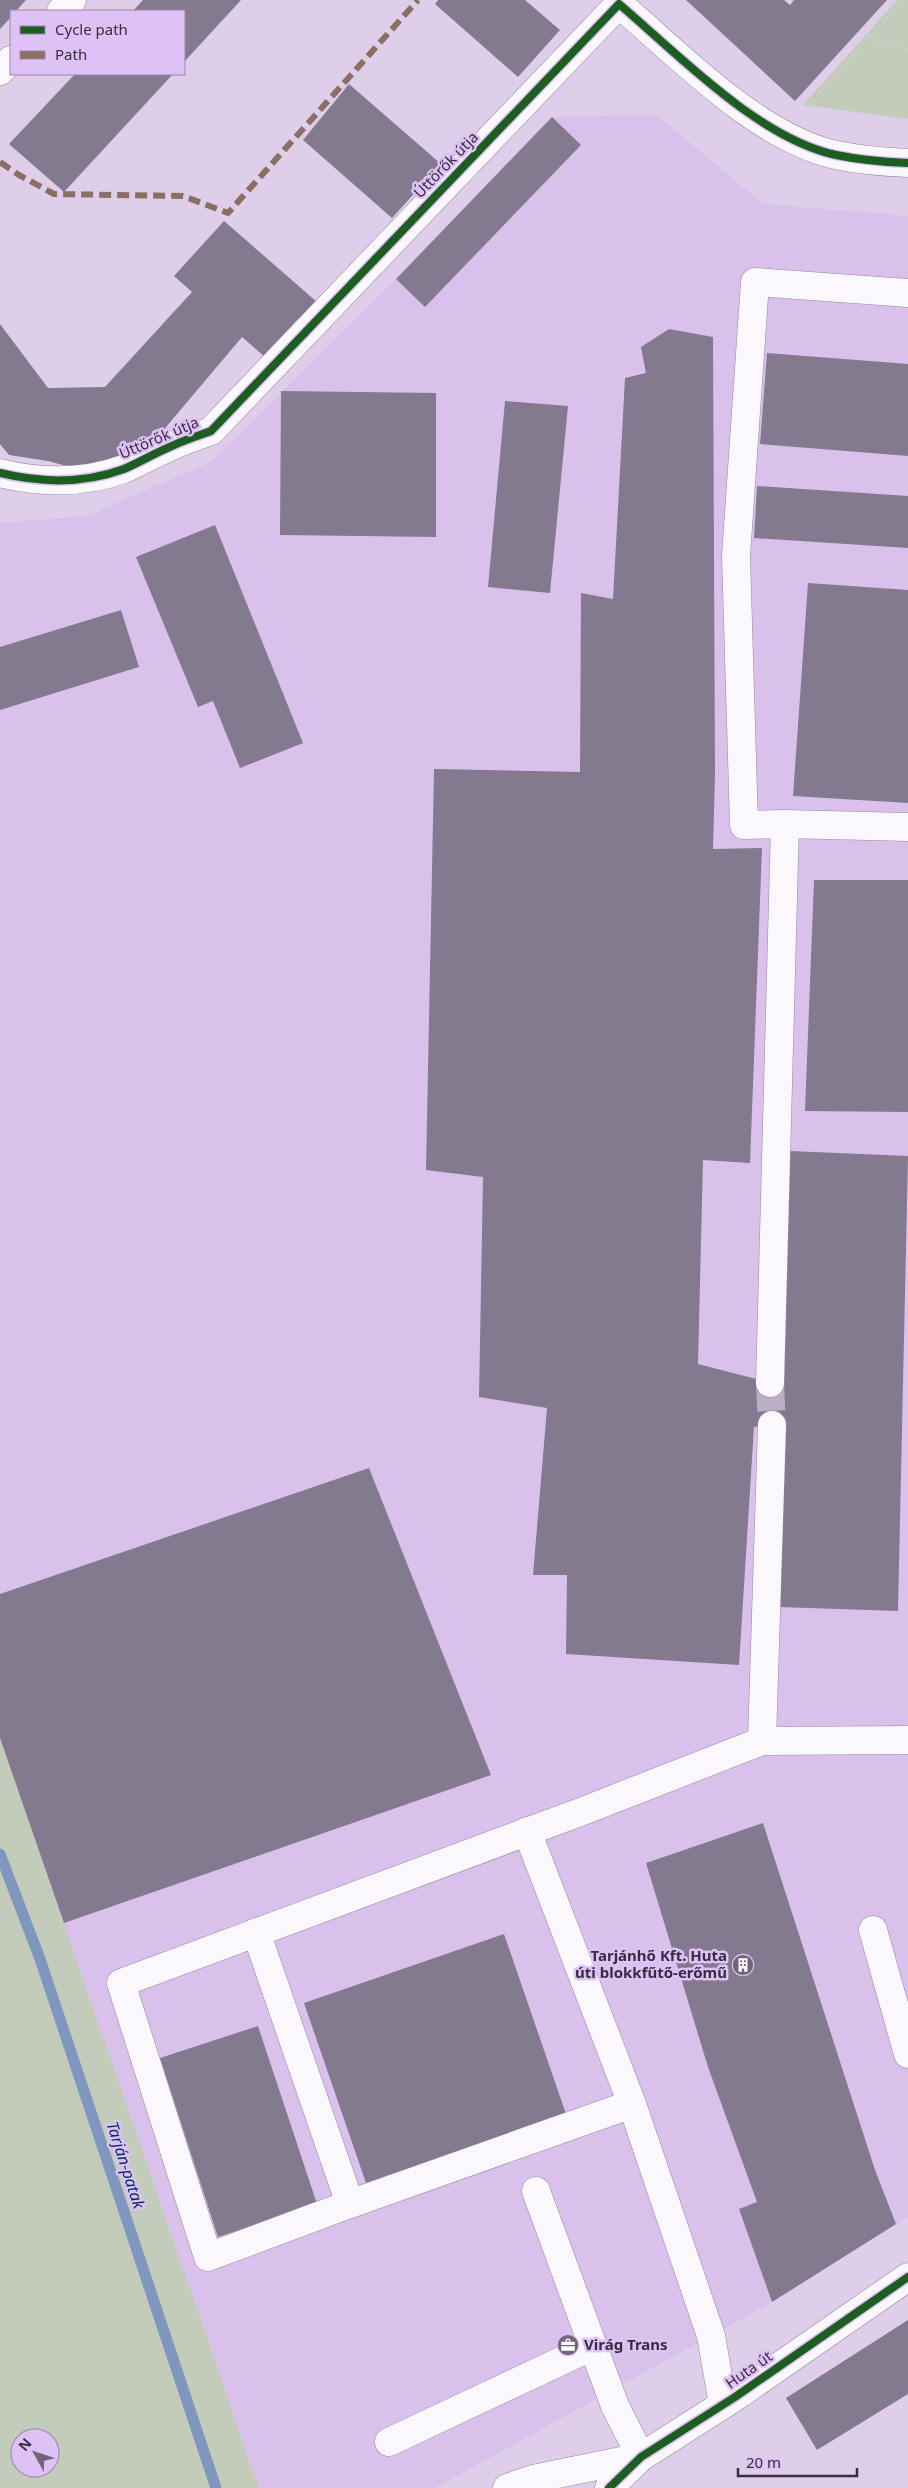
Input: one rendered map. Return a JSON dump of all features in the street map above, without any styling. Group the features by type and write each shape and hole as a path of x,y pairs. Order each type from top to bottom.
{"street":[{"path":"62,10 72,0"},
{"name":"Úttörők útja","path":"0,473 25,479 60,481 92,478 122,470 172,445 211,431 617,2 712,83 749,113 774,130 834,155 878,162 908,163"},
{"path":"0,71 10,61"},
{"path":"908,293 755,282 736,556 744,825 908,827"},
{"path":"770,1382 785,824"},
{"path":"762,1741 772,1425"},
{"path":"632,2104 350,2204 208,2257 121,1983 527,1832 762,1741 908,1740"},
{"path":"527,1832 632,2104 711,2336 723,2404"},
{"path":"873,1930 908,2054"},
{"path":"256,1932 350,2204"},
{"path":"536,2191 615,2406 641,2457"},
{"name":"Huta út","path":"609,2488 641,2457 723,2404 908,2277"},
{"path":"389,2442 593,2346"},
{"name":"Huta út","path":"507,2488 533,2479 641,2457"}],"path":[{"path":"116,10 126,0"},
{"path":"806,109 902,0"},
{"path":"868,38 908,50"},
{"path":"0,129 53,75"},
{"path":"351,75 441,152"},
{"path":"228,213 311,284"}],"shaded area":[{"path":"657,115 763,204 908,216 908,2217 772,2302 435,2488 259,2488 0,1738 0,523 87,516 211,462 396,279 552,117"}],"green space":[{"path":"897,0 908,0 908,119 803,105"},
{"path":"0,1738 259,2488 0,2488"}],"building":[{"path":"0,0 26,0 17,10 10,10 10,18 0,29"},
{"path":"143,0 241,0 185,61 185,10 134,10"},
{"path":"438,0 525,0 560,30 518,77 435,4"},
{"path":"686,0 784,0 790,5 794,0 887,0 795,101"},
{"path":"74,75 172,75 64,192 9,144"},
{"path":"349,84 441,164 392,218 303,140"},
{"path":"552,117 581,145 425,307 396,279"},
{"path":"224,221 317,302 266,358 242,337 145,452 85,471 48,461 9,455 0,444 0,324 48,388 105,387 192,292 174,276"},
{"path":"669,329 713,337 715,774 713,849 762,848 750,1163 703,1160 698,1364 784,1386 790,1151 908,1156 898,1611 779,1607 784,1424 754,1427 739,1665 566,1654 567,1575 533,1575 547,1408 479,1397 483,1177 426,1170 434,769 580,772 581,593 613,599 625,378 646,373 641,347"},
{"path":"767,353 908,364 908,456 760,444"},
{"path":"281,391 436,393 436,537 280,535"},
{"path":"505,401 568,406 550,593 488,587"},
{"path":"757,486 908,496 908,548 754,538"},
{"path":"215,525 303,743 240,768 213,701 198,707 136,557"},
{"path":"808,583 908,590 908,803 793,796"},
{"path":"121,610 139,667 0,710 0,647"},
{"path":"814,880 908,880 908,1112 805,1111"},
{"path":"369,1468 491,1775 64,1923 0,1738 0,1594"},
{"name":"Tarjánhő Kft. Huta úti blokkfűtő-erőmű","path":"763,1823 875,2170 896,2224 772,2302 739,2209 757,2202 708,2067 646,1863"},
{"path":"504,1934 566,2114 366,2183 304,2003"},
{"path":"258,2026 317,2204 218,2237 160,2058"},
{"path":"908,2320 908,2394 817,2450 786,2398"}],"waterway":[{"name":"Tarján-patak","path":"0,1854 40,1959 216,2488"}],"tunnel":[{"path":"770,1383 772,1425"}],"marked path":[{"path":"0,162 54,194 183,196 228,213 418,0"}],"cycle path":[{"path":"0,473 46,480 78,479 109,474 211,431 619,4 693,70 749,113 778,131 807,146 836,155 908,163"},
{"path":"609,2488 641,2457 735,2397 908,2277"}],"place":[{"name":"Tarjánhő Kft. Huta úti blokkfűtő-erőmű","path":"743,1965"},
{"name":"Virág Trans","path":"568,2345"}]}
